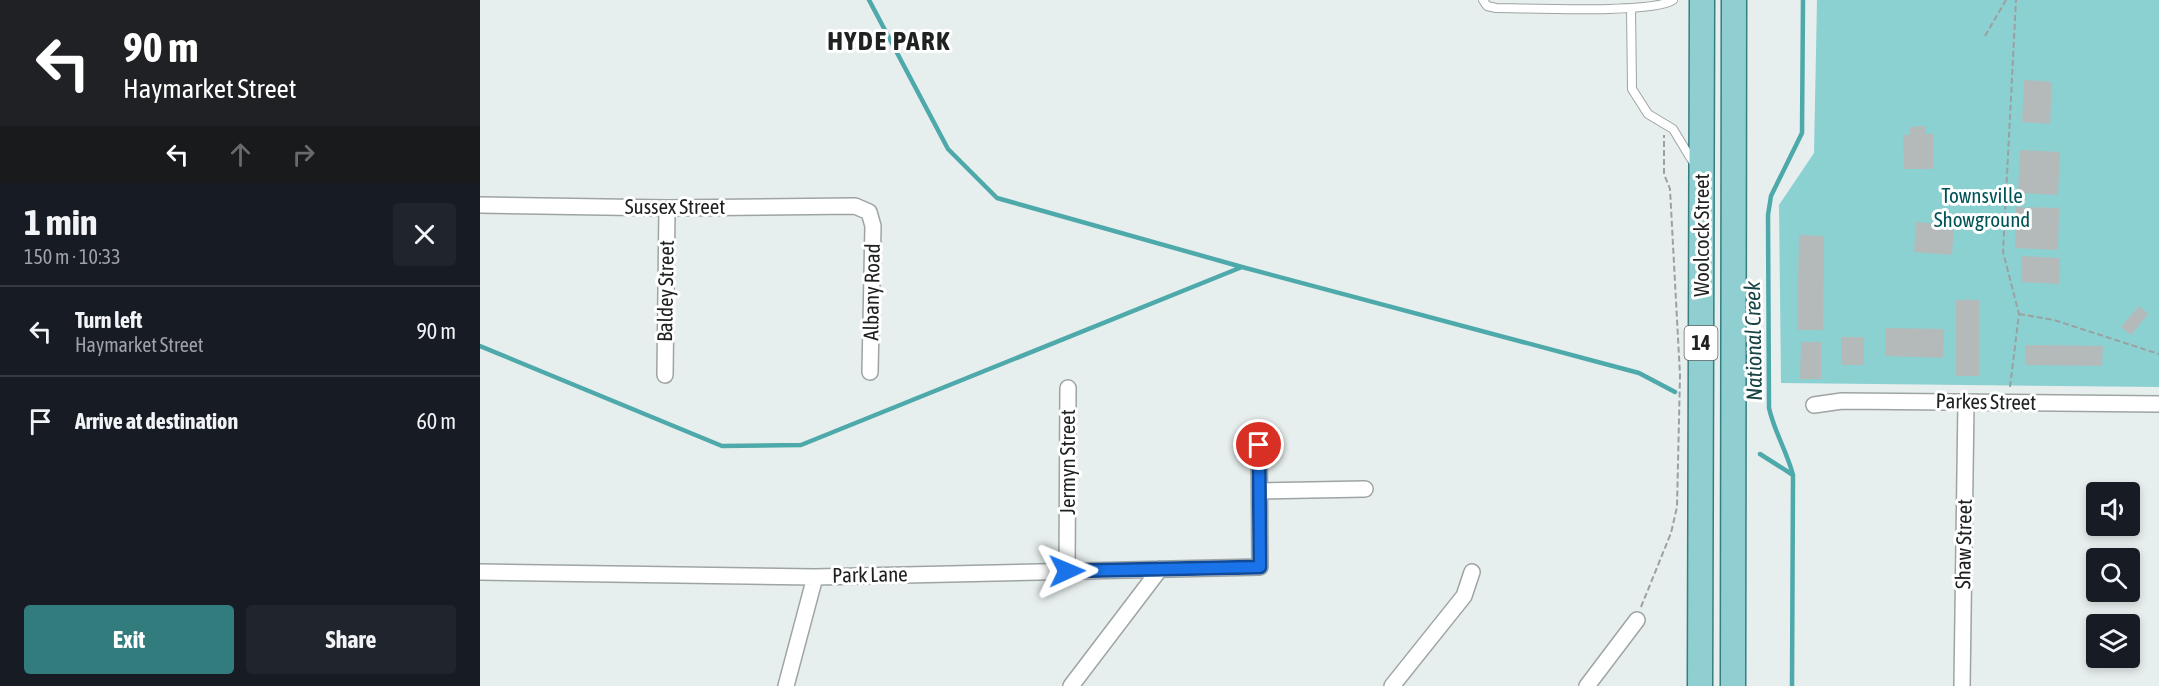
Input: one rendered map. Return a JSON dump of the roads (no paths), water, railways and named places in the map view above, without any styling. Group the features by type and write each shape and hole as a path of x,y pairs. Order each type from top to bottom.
{"main road":[{"name":"Woolcock Street","path":"1700,686 1702,0"},
{"name":"Woolcock Street","path":"1733,686 1734,0"}],"street":[{"name":"Sussex Street","path":"480,205 667,208 855,206 869,212"},
{"name":"Baldey Street","path":"665,375 667,208"},
{"name":"Albany Road","path":"869,212 873,226 870,372"},
{"name":"Jermyn Street","path":"1067,571 1068,388"},
{"name":"Parkes Street","path":"1814,405 1842,400 2159,404"},
{"name":"Shaw Street","path":"1962,686 1966,402"},
{"path":"1259,445 1260,491 1365,489"},
{"name":"Park Lane","path":"480,572 815,577 1260,567 1260,491"},
{"path":"1071,686 1160,569"},
{"path":"1392,686 1464,596 1472,572"},
{"path":"786,686 815,577"},
{"path":"1587,686 1637,620"}],"lane":[{"path":"1483,0 1487,6 1496,8 1631,8 1666,5 1672,0"},
{"path":"1631,8 1632,89 1648,114 1673,129 1702,178"}],"waterway":[{"path":"869,0 948,149 997,198 1242,267 1639,373 1675,392"},
{"name":"National Creek","path":"1792,686 1793,475 1769,408 1768,215 1771,196 1802,133 1803,0"},
{"path":"480,346 722,446 801,445 1242,267"},
{"path":"1760,454 1793,475"}],"district":[{"name":"HYDE PARK","path":"889,41"}],"park label":[{"name":"Townsville Showground","path":"1982,208"}]}
